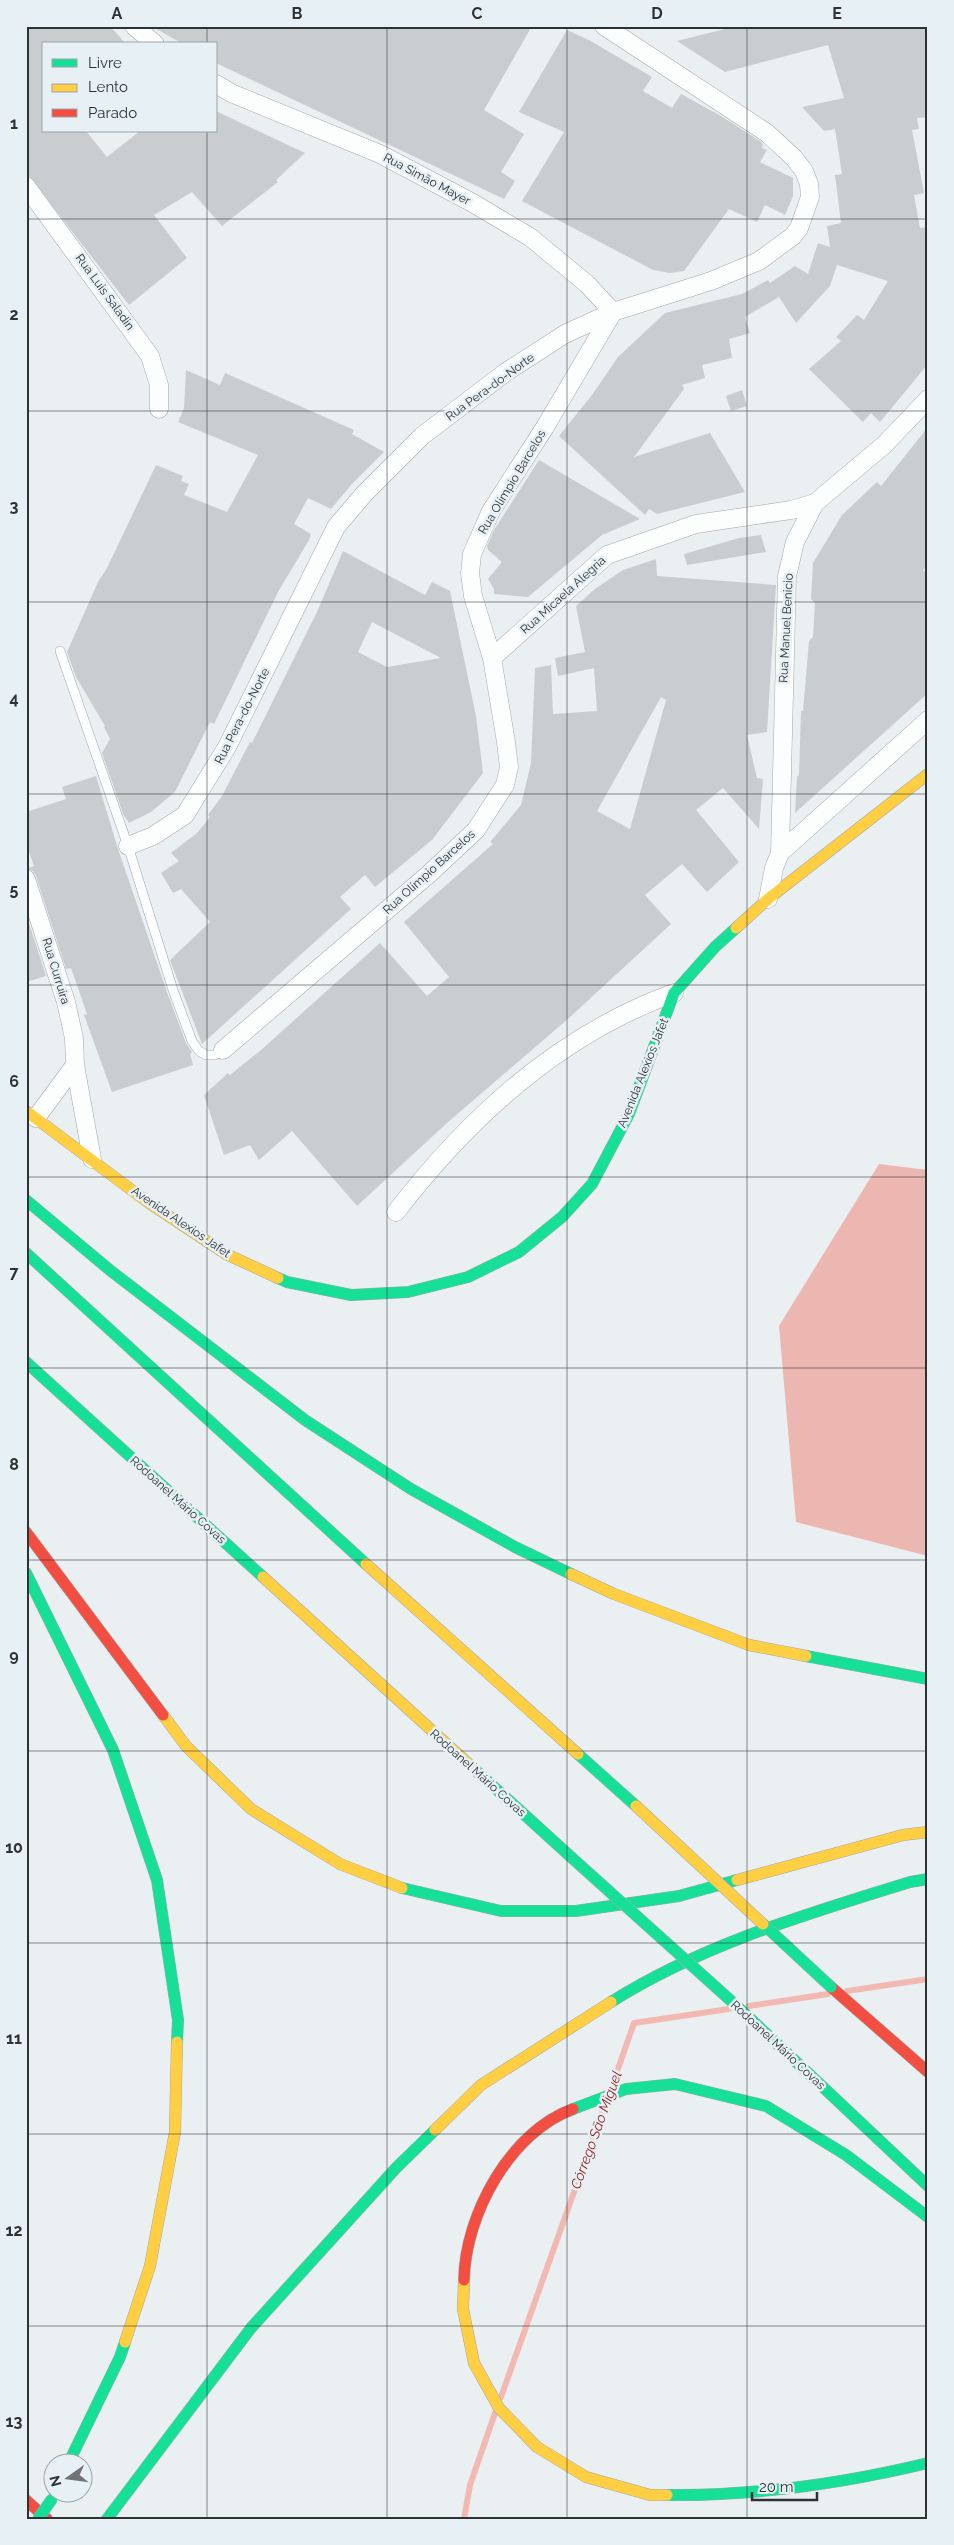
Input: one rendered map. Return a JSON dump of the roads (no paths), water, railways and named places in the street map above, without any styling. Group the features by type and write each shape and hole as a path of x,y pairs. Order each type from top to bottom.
{"main road":[{"name":"Avenida Alexios Jafet","path":"31,1115 149,1203 226,1254 287,1282 351,1295 408,1292 468,1277 519,1252 562,1217 592,1184 629,1114 674,993 715,947 768,899 928,774"},
{"path":"26,1200 111,1271 305,1420 411,1489 515,1547 614,1594 749,1645 928,1679"},
{"path":"26,1254 416,1610 636,1806 831,1987 928,2072"},
{"name":"Rodoanel Mário Covas","path":"26,1362 739,2008 928,2186"},
{"path":"26,1532 186,1746 252,1810 340,1864 411,1890 501,1911 576,1911 679,1896 903,1835 928,1832"},
{"path":"26,1573 114,1750 157,1880 178,2020 175,2132 150,2266 120,2357 74,2452"},
{"path":"107,2519 251,2328 396,2168 481,2085 626,1993 710,1950 789,1920 910,1882 928,1879"},
{"path":"928,2217 846,2155 766,2106 675,2084 626,2089 559,2114 518,2147 486,2192 464,2259 463,2309 474,2363 499,2408 537,2447 586,2477 650,2495 720,2496 882,2474 928,2463"},
{"path":"26,2500 47,2519"},
{"path":"38,2519 49,2502"}],"street":[{"path":"134,26 153,42"},
{"name":"Rua Pera-do-Norte","path":"128,846 153,836 185,815 202,791 227,747 336,527 364,494 422,436 506,372 565,334 613,312 711,281 759,261 794,236 804,221 810,197 809,184 804,171 794,158 767,133 608,27"},
{"name":"Rua Simão Mayer","path":"218,85 231,93 380,154 471,202 530,237 587,284 613,312"},
{"name":"Rua Luis Saladin","path":"26,186 150,356 160,385 159,409"},
{"name":"Rua Olímpio Barcelos","path":"223,1050 429,874 476,830 505,785 509,766 492,658 473,596 470,573 476,543 491,511 545,427 613,312"},
{"name":"Rua Manuel Benicio","path":"780,853 788,576 795,542 816,503 884,445 928,399"},
{"name":"Rua Micaela Alegria","path":"492,658 607,555 696,524 791,510 816,503"},
{"path":"768,899 774,868 780,853 928,720"},
{"name":"Rua Curruira","path":"26,879 66,1002 74,1038 75,1065 92,1159"},
{"name":"Avenida Alexios Jafet","path":"396,1212 430,1168 470,1126 526,1078 568,1047 615,1018 636,1007 674,993"},
{"path":"31,1115 75,1065"}],"lane":[{"path":"60,651 128,846 172,990 192,1041 199,1051 206,1055 215,1055 223,1050"}],"waterway":[{"name":"Córrego São Miguel","path":"847,1991 928,1979"},
{"name":"Córrego São Miguel","path":"749,2006 828,1994"},
{"name":"Córrego São Miguel","path":"612,2086 634,2023 729,2009"},
{"name":"Córrego São Miguel","path":"501,2397 605,2105"},
{"name":"Córrego São Miguel","path":"464,2519 470,2485 495,2413"}]}
